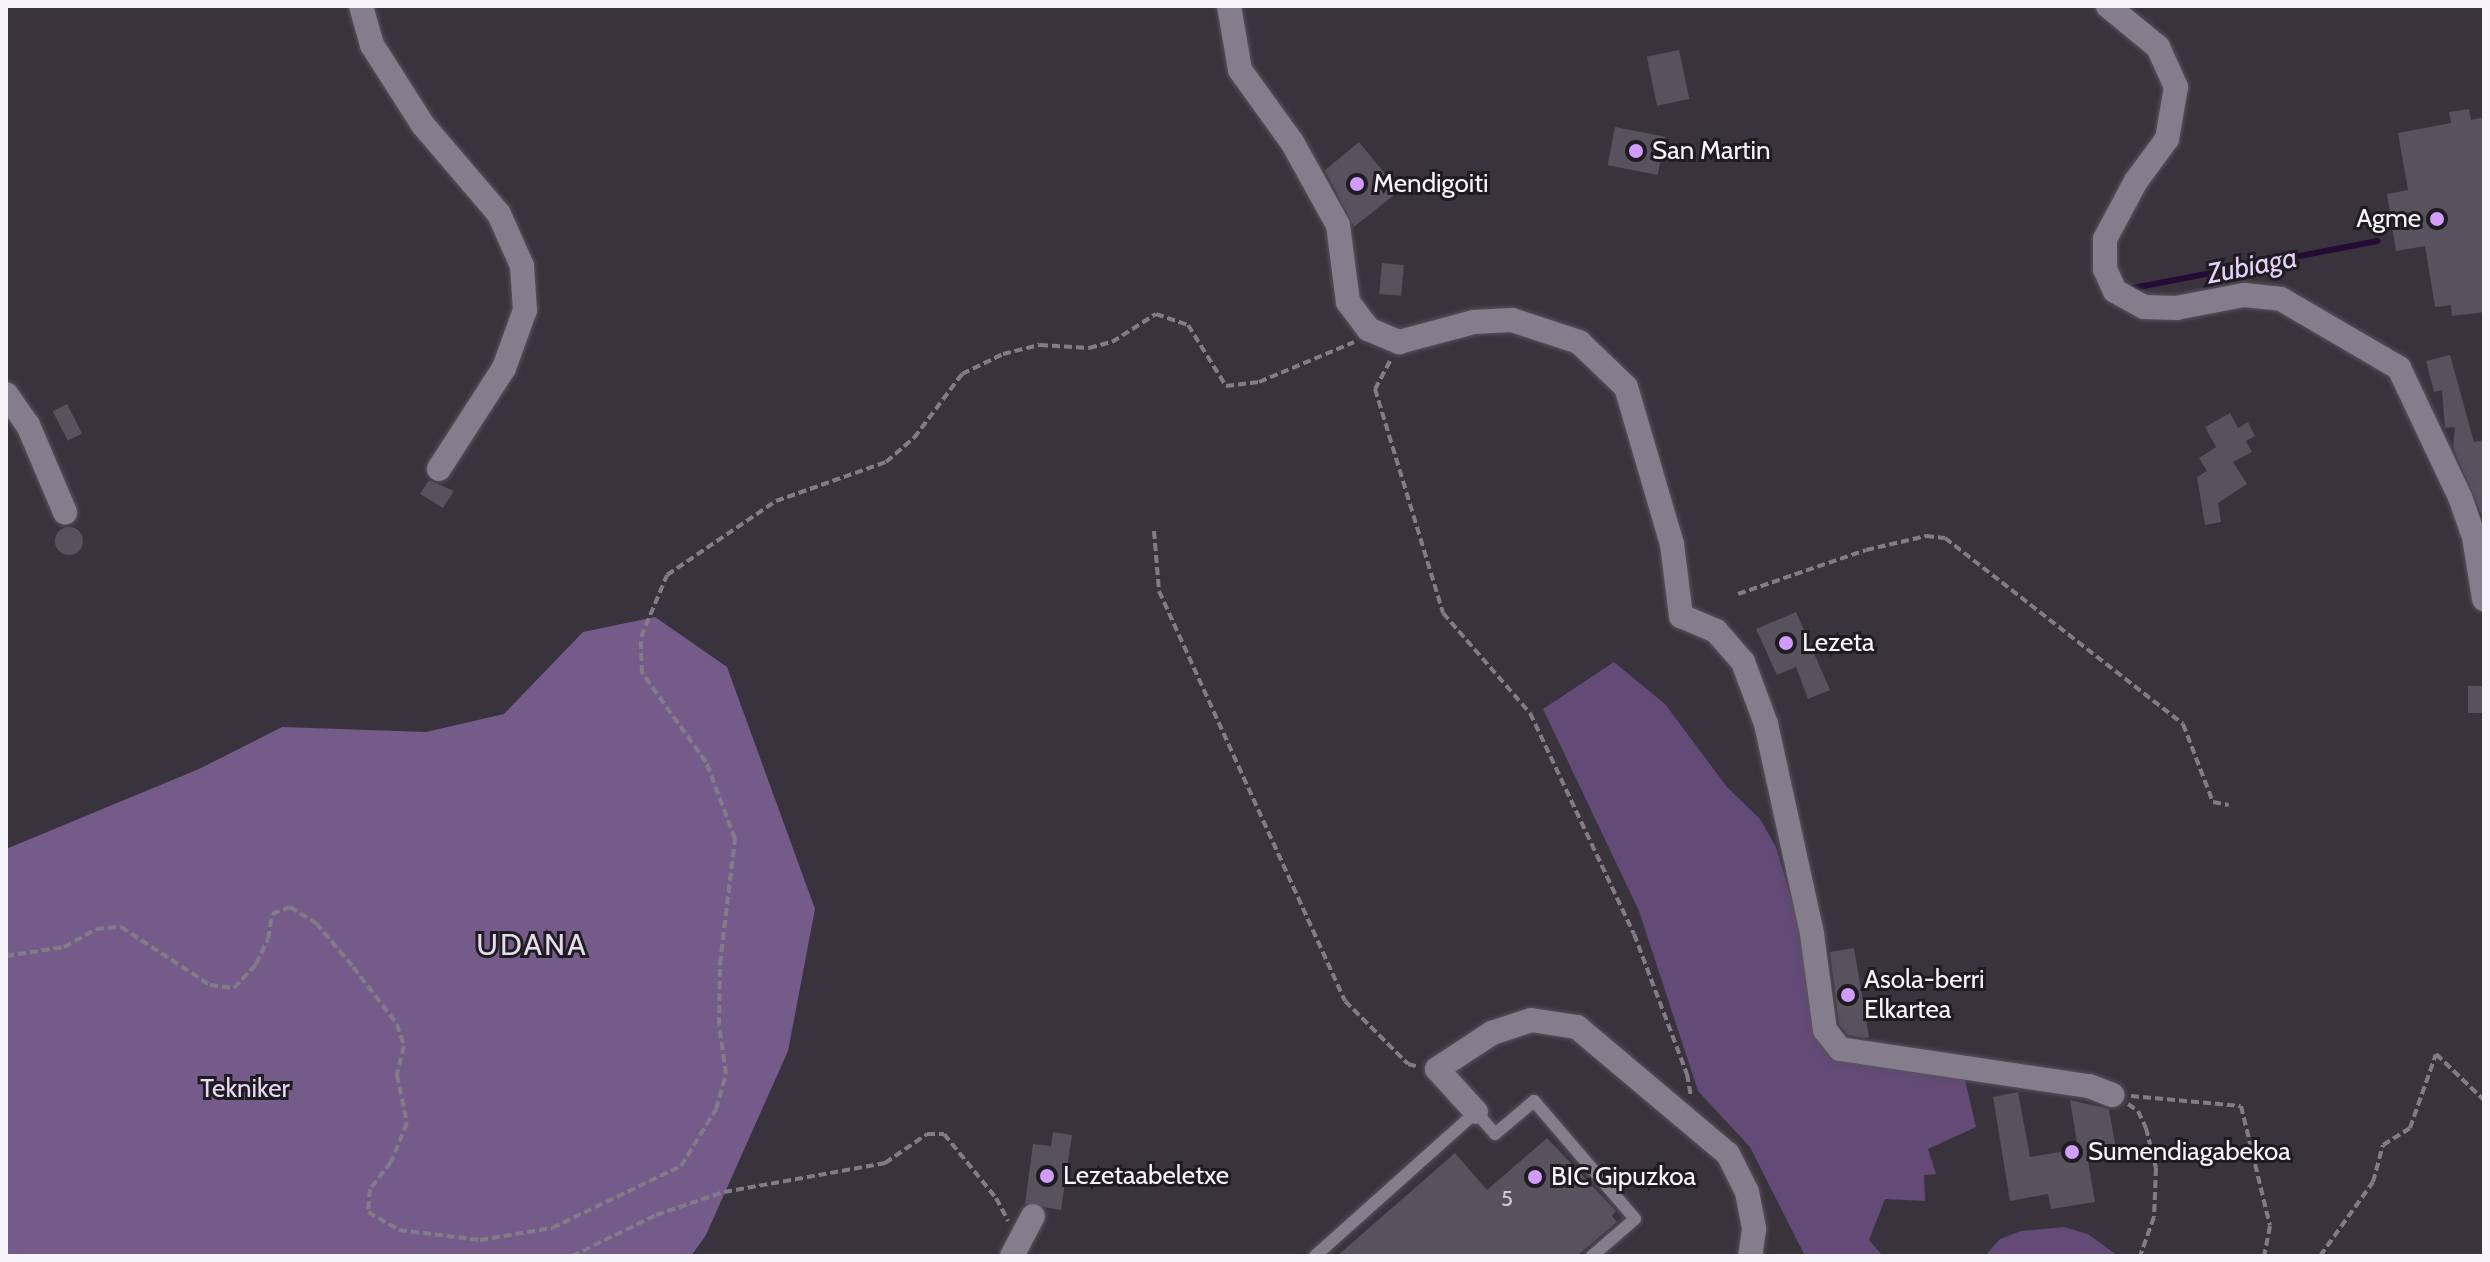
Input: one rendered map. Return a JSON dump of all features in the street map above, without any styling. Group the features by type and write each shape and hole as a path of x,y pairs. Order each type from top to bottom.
{"street":[{"path":"361,6 372,45 423,125 499,214 522,266 525,310 504,368 439,469"},
{"path":"1229,6 1240,70 1292,142 1338,225 1348,302 1368,329 1399,342 1474,322 1512,320 1579,342 1626,387 1672,544 1681,616 1716,631 1743,662 1766,724 1812,934 1825,1030 1840,1049 2089,1086 2112,1095"},
{"path":"2108,6 2158,47 2176,87 2167,139 2136,181 2105,239 2105,269 2115,291 2128,302 2155,307 2244,295 2281,299 2399,368 2430,431 2474,537 2484,599"},
{"path":"6,394 28,425 65,512"},
{"path":"1476,1112 1437,1069 1492,1033 1531,1020 1577,1027 1728,1154 1747,1192 1754,1229 1750,1256"}],"lane":[{"path":"1315,1256 1476,1112 1495,1134 1534,1101 1635,1219 1592,1256"}],"path":[{"path":"6,956 64,947 96,929 121,927 210,985 234,988 256,964 268,939 272,914 290,907 316,923 353,967 397,1024 404,1046 397,1075 407,1123 391,1162 370,1189 368,1212 399,1230 480,1240 552,1228 681,1166 716,1109 726,1074 719,1025 720,964 735,839 706,762 642,673 641,637 667,575 776,501 886,462 914,438 962,374 1003,354 1040,345 1089,348 1112,342 1156,314 1188,325 1226,386 1259,382 1347,347 1368,329"},
{"path":"1399,342 1375,389 1443,613 1530,713 1634,934 1687,1074 1696,1126"},
{"path":"1154,531 1159,591 1345,1001 1408,1064 1437,1069"},
{"path":"1738,594 1866,550 1926,536 1945,538 2183,724 2213,802 2229,805"},
{"path":"2320,1256 2373,1182 2383,1145 2410,1128 2436,1054 2484,1100"},
{"path":"2112,1095 2138,1111 2156,1168 2154,1217 2140,1256"},
{"path":"2112,1095 2241,1106 2270,1226 2264,1256"},
{"path":"572,1256 656,1215 724,1192 885,1163 927,1134 944,1134 1023,1236"}],"shaded area":[{"path":"1614,662 1665,704 1727,787 1760,819 1776,847 1804,942 1813,1032 1827,1050 1965,1080 1976,1127 1928,1149 1936,1174 1924,1175 1925,1201 1885,1199 1869,1240 1883,1256 1805,1256 1750,1147 1698,1091 1639,911 1543,709"},
{"path":"2064,1227 2088,1234 2118,1256 1985,1256 2000,1239 2021,1231"}],"green space":[{"name":"Tekniker","path":"655,617 727,667 815,909 788,1051 706,1235 691,1256 6,1256 6,849 199,769 282,727 426,732 504,714 583,632"}],"building":[{"path":"1679,50 1689,99 1657,106 1647,57"},
{"name":"Agme","path":"2469,109 2471,120 2484,117 2484,312 2452,316 2451,305 2435,307 2425,246 2396,251 2387,194 2408,190 2398,133 2451,123 2449,112"},
{"name":"San Martin","path":"1615,127 1665,137 1658,175 1608,165"},
{"name":"Mendigoiti","path":"1359,142 1399,191 1354,227 1325,170"},
{"path":"1382,263 1404,265 1401,296 1379,294"},
{"path":"2450,355 2474,442 2484,440 2484,520 2453,447 2455,427 2445,428 2442,390 2434,392 2426,361"},
{"path":"67,404 82,433 68,441 53,411"},
{"path":"2230,413 2238,428 2248,422 2255,436 2246,441 2252,452 2233,462 2247,484 2218,503 2221,522 2205,525 2197,477 2207,471 2199,458 2216,447 2205,427"},
{"path":"429,480 454,491 443,508 420,494"},
{"path":"69,527 79,531 83,541 79,551 69,555 59,551 55,541 59,531"},
{"name":"Lezeta","path":"1796,612 1830,690 1808,699 1796,667 1777,675 1756,629"},
{"path":"2468,686 2484,686 2484,713 2468,713"},
{"name":"Asola-berri Elkartea","path":"1854,948 1869,1037 1865,1038 1848,1035 1839,1024 1830,952"},
{"name":"Sumendiagabekoa","path":"2018,1092 2030,1157 2078,1149 2070,1100 2109,1109 2115,1144 2086,1149 2095,1202 2051,1209 2048,1194 2010,1201 1993,1097"},
{"name":"Lezetaabeletxe","path":"1053,1132 1072,1135 1061,1210 1025,1204 1033,1144 1051,1146"},
{"path":"1547,1138 1616,1211 1612,1216 1617,1222 1577,1256 1337,1256 1455,1153 1487,1190"}],"waterway":[{"name":"Zubiaga","path":"2128,289 2377,241"}],"place":[{"name":"San Martin","path":"1636,151"},
{"name":"Mendigoiti","path":"1357,184"},
{"name":"Agme","path":"2437,219"},
{"name":"Lezeta","path":"1786,643"},
{"name":"Asola-berri Elkartea","path":"1848,995"},
{"name":"Sumendiagabekoa","path":"2072,1152"},
{"name":"Lezetaabeletxe","path":"1047,1176"},
{"name":"BIC Gipuzkoa","path":"1535,1177"}],"district":[{"name":"UDANA","path":"532,945"}]}
